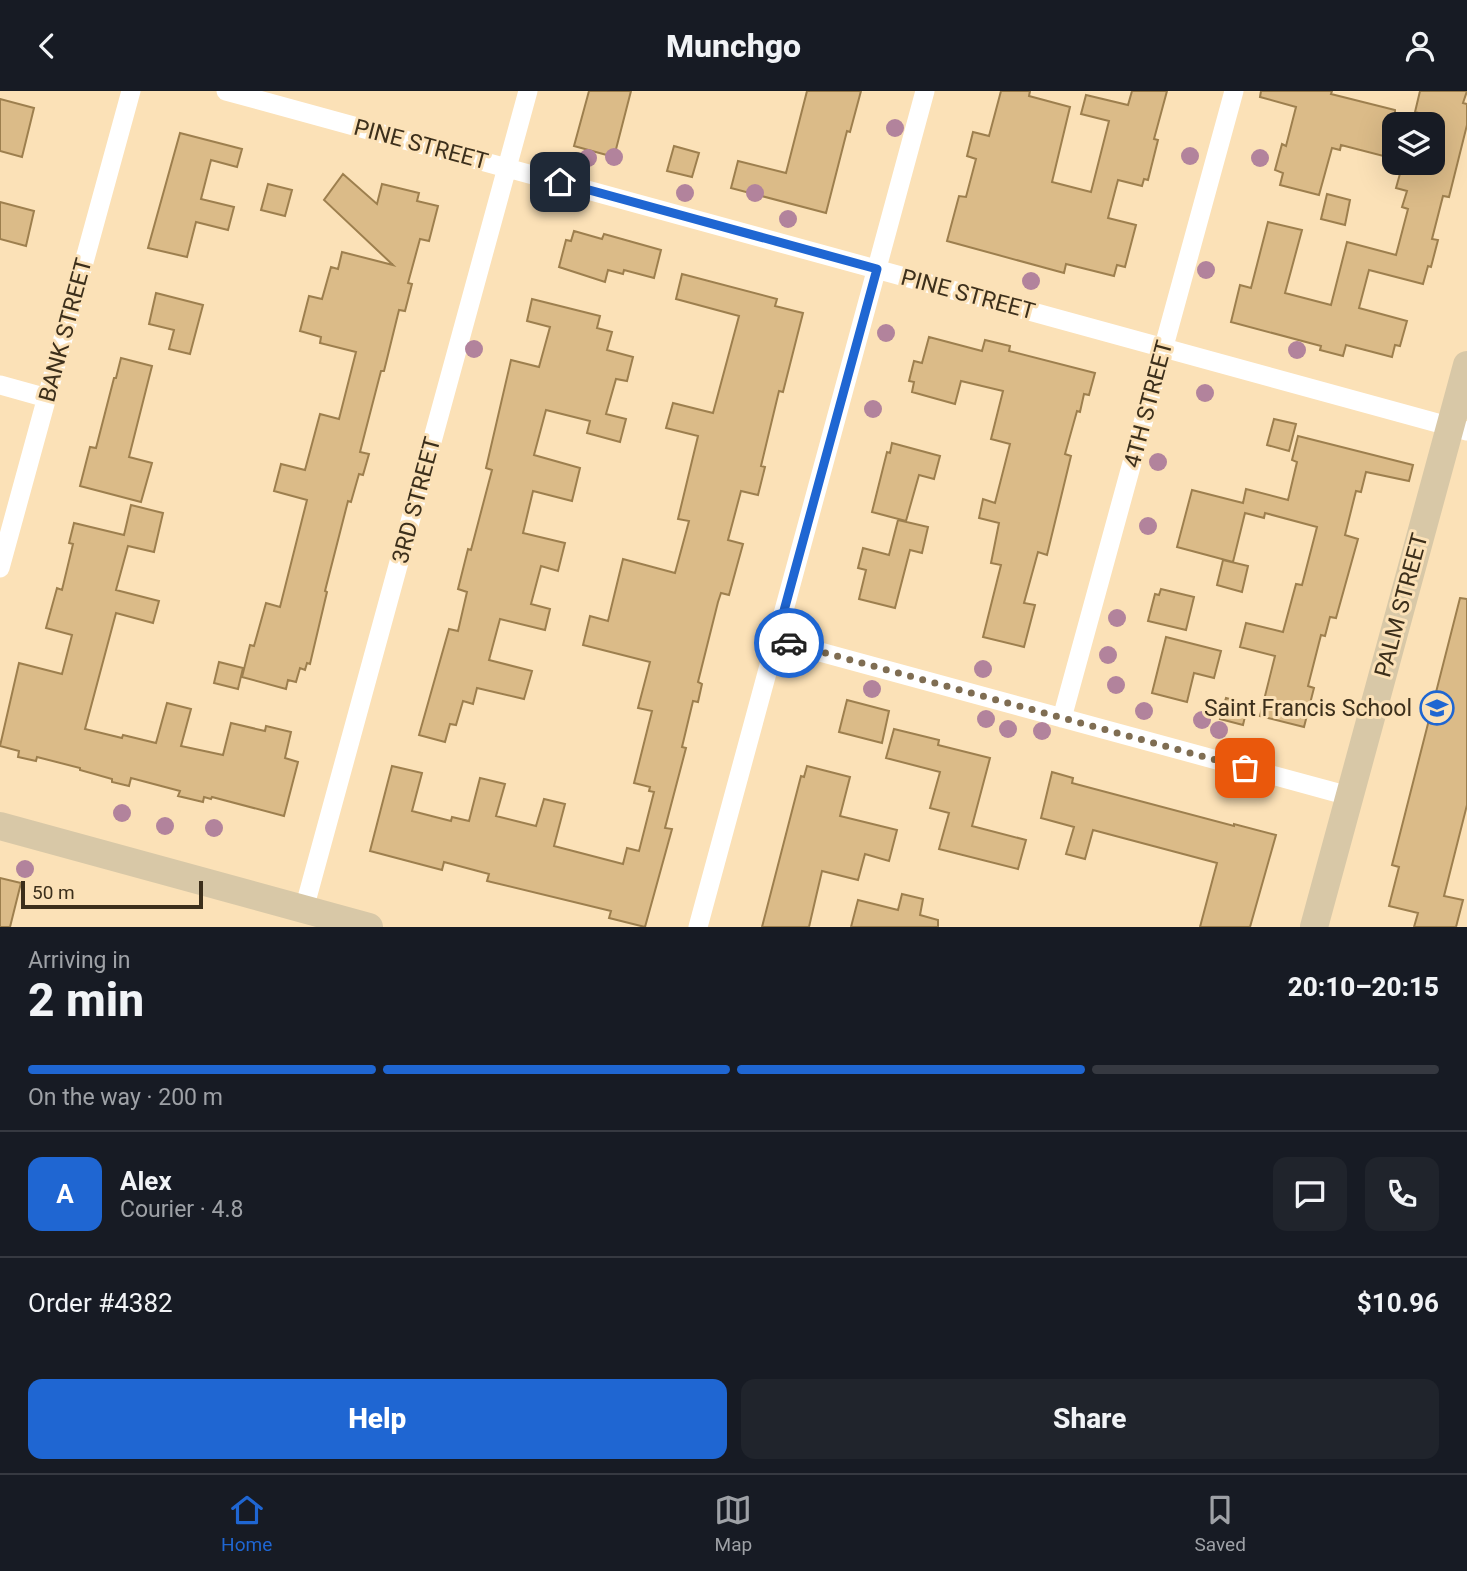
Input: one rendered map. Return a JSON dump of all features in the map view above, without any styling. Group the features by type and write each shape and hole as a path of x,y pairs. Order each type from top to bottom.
{"street":[{"name":"BANK STREET","path":"0,568 131,91"},
{"name":"PINE STREET","path":"226,91 1459,428"},
{"name":"3RD STREET","path":"304,909 528,91"},
{"path":"698,927 925,91"},
{"name":"4TH STREET","path":"1062,718 1234,91"},
{"name":"PALM STREET","path":"1314,927 1349,796 1459,428 1467,365"},
{"path":"0,385 47,398"},
{"path":"776,640 1349,796"},
{"path":"0,826 369,927"}],"building":[{"path":"589,91 631,91 614,157 574,146"},
{"path":"807,91 861,91 850,132 847,131 826,213 731,188 738,161 786,173"},
{"path":"1001,91 1030,91 1029,96 1070,107 1052,182 1091,192 1109,121 1081,114 1086,95 1128,105 1132,91 1167,91 1154,139 1158,140 1148,180 1144,179 1142,186 1118,180 1108,218 1136,225 1125,267 1117,265 1114,276 1066,264 1064,273 947,241 959,196 966,197 976,159 967,156 973,132 989,136"},
{"path":"1261,91 1332,91 1331,94 1395,112 1382,112 1382,156 1341,145 1340,150 1332,148 1319,195 1280,185 1283,173 1275,170 1282,144 1286,146 1296,107 1260,97"},
{"path":"1420,91 1467,91 1463,103 1467,104 1467,125 1449,197 1443,196 1432,239 1438,240 1423,284 1369,270 1359,308 1407,321 1400,346 1395,345 1392,357 1346,345 1343,356 1320,350 1321,346 1231,322 1240,285 1251,288 1268,222 1302,230 1285,293 1331,305 1347,242 1396,255 1408,209 1402,207 1407,191 1396,188 1400,175 1445,175 1445,112 1415,112"},
{"path":"0,99 34,108 22,157 0,151"},
{"path":"180,133 242,149 237,167 211,160 201,199 234,207 228,230 196,222 187,257 148,248"},
{"path":"674,146 699,153 692,177 667,171"},
{"path":"343,174 377,204 382,184 419,193 417,201 438,206 429,241 420,239 408,283 412,284 405,311 399,310 384,371 381,371 360,452 369,454 363,475 359,474 351,502 348,501 310,664 307,663 305,670 300,668 296,682 288,680 286,689 242,677 250,645 254,646 266,603 280,607 307,500 274,491 281,464 305,470 320,414 339,419 356,352 320,343 321,337 300,331 309,296 322,299 331,267 338,269 342,252 393,265 324,200"},
{"path":"268,184 292,190 285,216 261,210"},
{"path":"1327,194 1350,200 1345,225 1321,219"},
{"path":"0,202 34,211 26,246 0,239"},
{"path":"574,231 602,239 604,234 661,250 654,278 624,270 623,274 608,270 605,282 559,267 566,240 571,241"},
{"path":"682,274 777,299 775,306 803,313 783,392 779,391 761,466 765,467 758,495 741,491 728,540 743,544 729,595 721,593 718,602 698,682 702,684 698,702 693,701 682,747 686,748 665,828 672,829 645,927 609,918 611,911 487,881 489,874 444,862 442,870 370,851 392,766 422,773 412,811 451,821 452,817 469,821 480,778 505,784 496,816 536,826 544,799 565,804 554,846 623,864 627,848 639,851 654,792 649,791 650,787 634,783 652,711 638,708 650,662 583,645 590,616 608,621 623,559 675,573 689,521 678,519 698,436 666,428 673,403 713,413 739,316 676,299"},
{"path":"156,293 203,305 190,354 169,349 174,330 149,324"},
{"path":"532,299 600,316 597,328 612,332 607,350 633,357 627,381 616,379 606,414 626,419 620,442 587,433 590,421 546,410 534,455 580,468 572,501 533,491 523,533 565,543 558,571 541,566 531,604 550,609 545,630 500,619 489,660 532,671 524,699 477,688 473,704 463,701 456,725 450,724 445,742 419,735 449,629 458,631 467,592 458,589 492,470 486,468 511,360 539,367 550,327 527,321"},
{"path":"929,337 982,351 985,340 1010,346 1009,351 1095,373 1089,395 1084,394 1080,412 1077,411 1065,454 1071,456 1047,555 1038,552 1024,603 1035,605 1024,647 983,637 1001,565 991,563 999,523 979,518 983,499 995,503 1010,444 991,439 1003,391 961,381 955,404 912,392 914,382 909,381 914,361 922,363"},
{"path":"121,358 152,366 129,457 152,463 141,502 80,486 90,447 96,448"},
{"path":"1274,419 1296,424 1289,451 1267,445"},
{"path":"1298,436 1413,465 1409,481 1366,472 1361,492 1356,491 1345,535 1358,539 1336,618 1330,617 1325,636 1321,635 1308,686 1314,688 1304,727 1260,716 1275,656 1240,647 1246,623 1283,632 1296,584 1302,585 1317,527 1265,513 1264,518 1245,513 1233,562 1177,547 1192,490 1243,503 1246,489 1288,500 1297,462 1292,460"},
{"path":"892,443 940,456 934,479 919,475 906,521 872,512 887,452 890,453"},
{"path":"131,505 163,513 154,552 128,546 116,590 159,601 153,623 116,613 85,729 156,743 167,703 191,709 181,746 223,755 231,723 265,731 266,726 291,732 285,758 298,762 284,816 212,797 204,797 203,802 178,796 180,791 131,778 129,786 112,782 112,779 80,768 37,757 36,761 18,757 19,751 0,746 19,663 62,674 72,635 46,628 57,588 62,590 73,544 69,543 74,523 124,535"},
{"path":"898,520 928,527 922,553 910,550 895,608 859,599 866,570 858,568 863,548 889,555"},
{"path":"1223,560 1248,566 1242,592 1217,585"},
{"path":"1161,589 1194,597 1186,630 1148,621 1155,594 1159,595"},
{"path":"1460,598 1467,599 1467,805 1444,896 1463,900 1456,927 1414,927 1418,913 1389,906 1399,867 1392,865"},
{"path":"1166,637 1221,651 1214,678 1194,673 1187,702 1152,693"},
{"path":"219,662 243,668 238,689 214,683"},
{"path":"1226,698 1248,704 1243,725 1220,719"},
{"path":"847,700 889,711 882,743 839,732"},
{"path":"894,729 939,740 938,745 990,758 972,826 1026,840 1018,869 939,849 949,813 930,808 940,772 886,758"},
{"path":"807,766 850,777 840,816 897,830 889,861 865,854 858,880 822,871 809,927 762,927 801,776 804,777"},
{"path":"1052,772 1073,778 1072,783 1276,835 1250,927 1200,927 1217,863 1093,830 1085,859 1066,854 1074,827 1041,818"},
{"path":"0,878 21,883 10,927 0,927"},
{"path":"902,894 923,899 920,915 938,920 938,927 851,927 858,900 898,910"}],"way so far":[{"path":"789,643 1245,768"}],"place":[{"name":"Saint Francis School","path":"1437,708"}],"route":[{"path":"560,182 877,269 776,640 789,643"}]}
